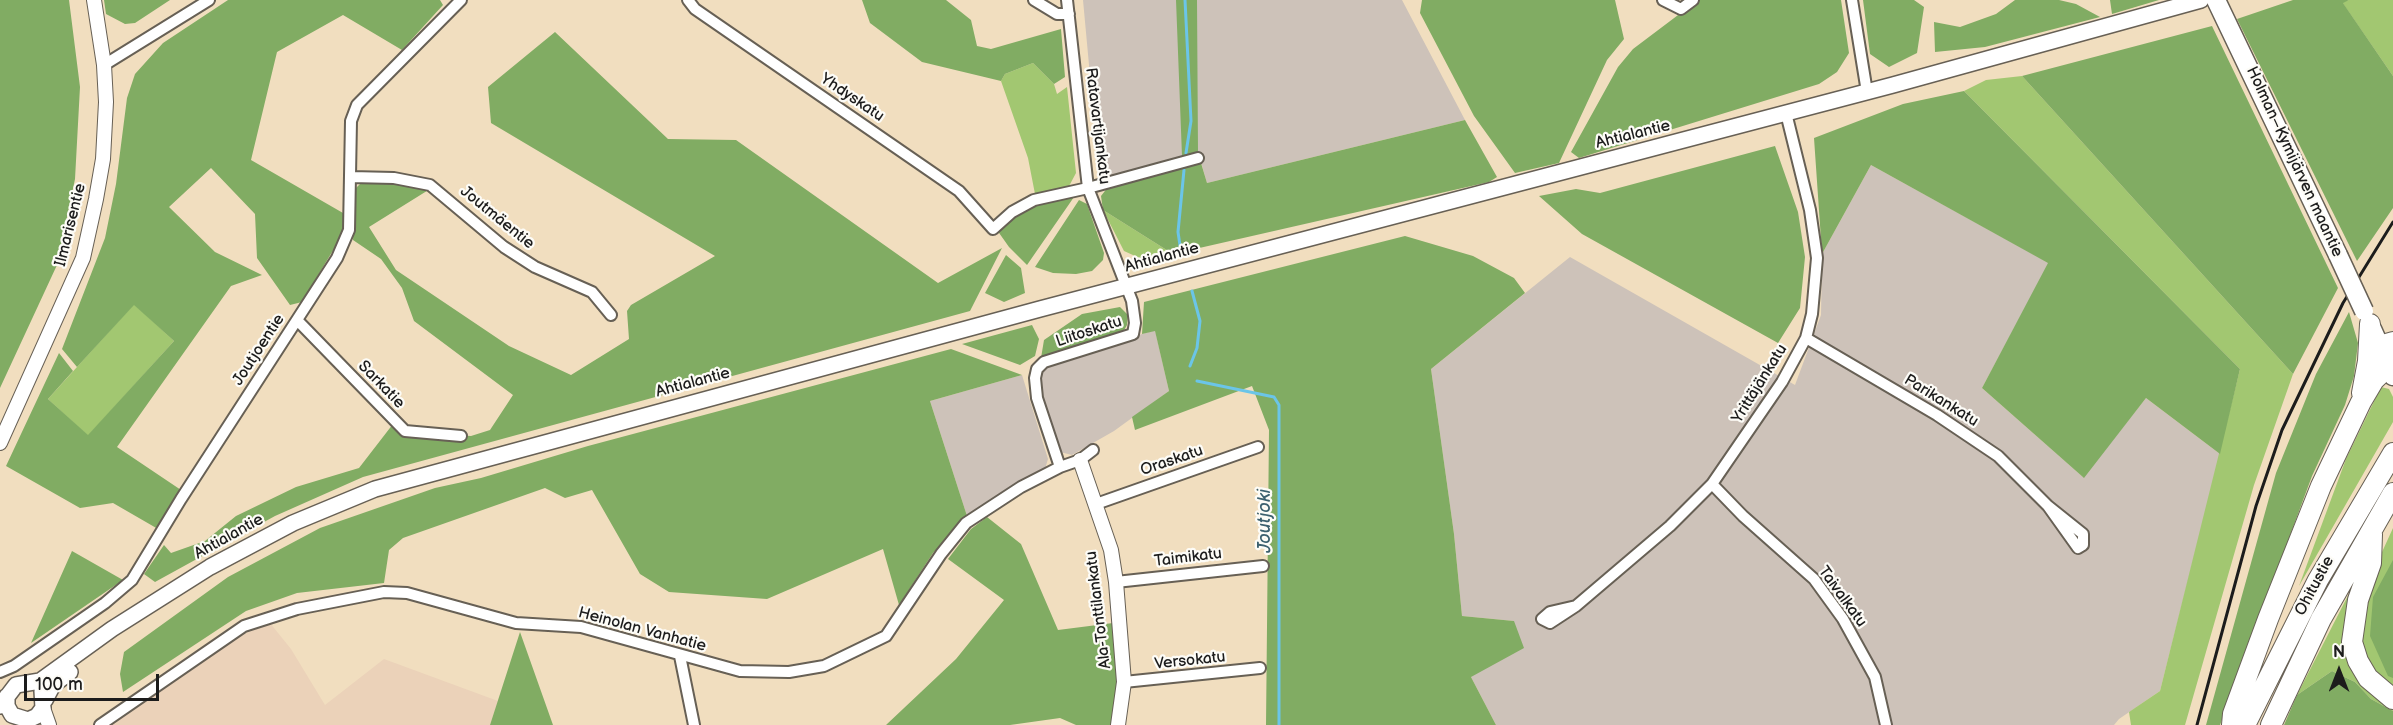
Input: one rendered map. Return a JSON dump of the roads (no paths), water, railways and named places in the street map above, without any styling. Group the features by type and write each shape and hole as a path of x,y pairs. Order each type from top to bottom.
{"highway":[{"name":"Holman–Kymijärven maantie","path":"2216,0 2367,317 2391,359"},
{"path":"2361,402 2368,362 2367,317"},
{"path":"2232,725 2233,714 2320,486 2361,402 2374,380 2391,359"},
{"name":"Ohitustie","path":"2246,725 2318,580 2393,453"},
{"name":"Ohitustie","path":"2271,725 2321,619 2393,493"},
{"path":"2372,528 2371,563 2358,600 2352,642 2358,661 2368,678 2393,699"}],"main road":[{"name":"Ahtialantie","path":"44,704 56,683 154,605 210,567 250,544 333,504 375,489 1126,286 1867,92 2202,0"},
{"name":"Ahtialantie","path":"30,683 40,681 112,629 154,605"},
{"path":"0,720 27,721 37,716 44,704 41,691 30,683 16,685 4,701 9,711 27,721"}],"street":[{"name":"Ilmarisentie","path":"0,443 83,258 103,159 106,102 104,65 94,0"},
{"path":"104,65 209,0"},
{"name":"Joutjoentie","path":"0,672 14,666 105,603 132,580 181,499 337,258 349,230 351,121 357,105 461,0"},
{"name":"Yhdyskatu","path":"688,0 695,9 959,191 993,229 1012,212 1034,200 1088,188"},
{"path":"1034,0 1057,14 1069,14"},
{"name":"Ratavartijankatu","path":"1067,0 1088,188 1126,286"},
{"path":"1663,0 1681,9 1693,0"},
{"path":"1852,0 1867,92"},
{"name":"Yrittäjänkatu","path":"1576,606 1670,526 1712,484 1782,382 1806,338 1812,314 1817,258 1810,210 1786,113"},
{"path":"1088,188 1198,158"},
{"name":"Joutmäentie","path":"351,177 394,178 430,185 504,247 535,267 592,292 611,315"},
{"name":"Liitoskatu","path":"1060,466 1037,398 1035,378 1037,369 1044,362 1133,334 1132,301 1126,286"},
{"name":"Sarkatie","path":"297,320 405,431 461,436"},
{"name":"Parikankatu","path":"1806,338 1937,415 1998,456 2048,506"},
{"name":"Oraskatu","path":"1096,504 1258,447"},
{"name":"Heinolan Vanhatie","path":"100,725 244,626 297,609 384,592 408,593 516,623 581,627 740,671 789,672 824,666 886,636 941,554 966,523 987,507 1060,466 1080,460 1093,450"},
{"name":"Ala-Tonttilankatu","path":"1080,460 1111,550 1116,582 1124,682 1118,725"},
{"name":"Taivalkatu","path":"1712,484 1743,516 1814,579 1843,619 1875,677 1886,725"},
{"name":"Taimikatu","path":"1116,582 1263,566"},
{"path":"681,656 694,725"},
{"name":"Versokatu","path":"1124,682 1260,668"},
{"path":"44,704 49,725"}],"waterway":[{"name":"Joutjoki","path":"1185,0 1191,121 1186,153"},
{"name":"Joutjoki","path":"1181,252 1178,232 1184,170"},
{"name":"Joutjoki","path":"1190,366 1197,348 1200,321 1192,291"},
{"name":"Joutjoki","path":"1197,381 1274,397 1279,405 1279,725"}],"railway":[{"path":"2197,725 2256,506 2282,430 2343,303 2393,222"}]}
